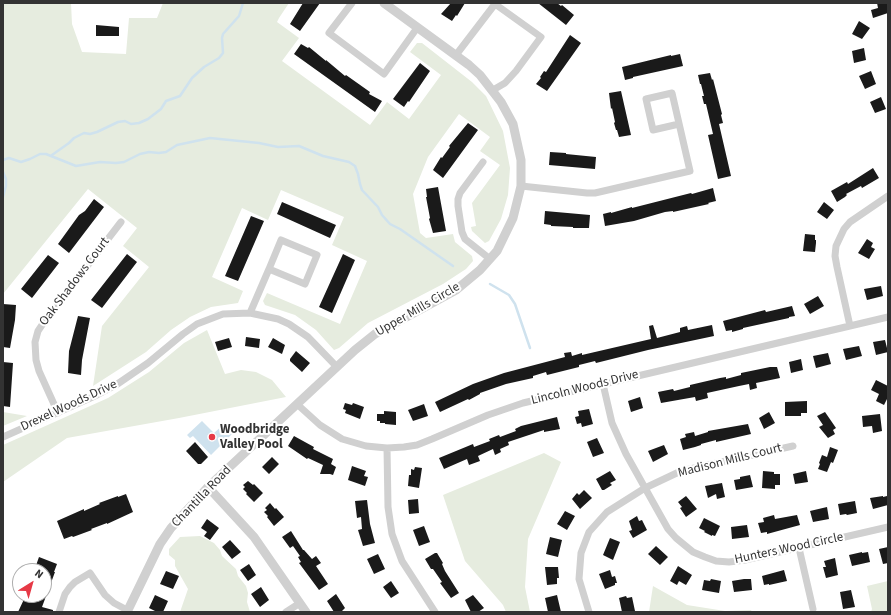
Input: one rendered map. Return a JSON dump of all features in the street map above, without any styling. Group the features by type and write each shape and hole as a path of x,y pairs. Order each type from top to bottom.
{"street":[{"path":"352,3 329,33 384,74 417,28"},
{"name":"Upper Mills Circle","path":"337,367 375,334 456,290 480,270 503,241 513,218 521,186 521,160 517,138 507,112 493,90 480,75 456,55 384,3"},
{"path":"456,55 495,4 541,37 516,71 505,83 493,90"},
{"path":"521,186 595,193 690,171 672,93 646,99 653,130 679,124"},
{"path":"482,162 460,193 458,206 462,232 465,239 490,259"},
{"path":"850,326 836,267 836,246 844,229 850,222 888,196"},
{"name":"Oak Shadows Court","path":"58,413 39,371 36,360 35,342 38,331 121,222"},
{"path":"250,313 281,240 317,255 304,284 269,269"},
{"name":"Drexel Woods Drive","path":"3,437 116,385 148,363 197,324 222,314 250,313 278,319 299,330 337,367"},
{"name":"Lincoln Woods Drive","path":"298,405 320,426 342,439 366,446 387,448 417,445 503,409 888,317"},
{"name":"Chantilla Road","path":"127,611 160,544 171,528 208,487 298,405 337,367"},
{"name":"Hunters Wood Circle","path":"603,384 612,423 626,454 668,529 676,538 693,552 716,560 729,562 745,560 888,527"},
{"name":"Madison Mills Court","path":"589,612 579,579 580,553 589,532 607,512 645,488 681,472 793,446"},
{"path":"387,448 388,507 392,534 402,561 435,612"},
{"path":"208,487 254,537 306,612"},
{"path":"799,548 813,609"},
{"path":"59,612 65,594 70,587 75,582 90,573 105,595 127,611"},
{"path":"286,612 300,603"}],"shaded area":[{"path":"3,3 71,3 72,24 82,52 126,54 129,18 157,18 163,3 289,3 277,22 299,38 282,61 370,125 387,102 409,119 441,75 410,52 417,43 422,43 472,82 486,96 503,131 510,168 508,195 501,219 489,241 485,243 472,231 471,227 476,226 472,203 500,165 480,151 490,137 459,114 428,157 413,194 420,233 426,238 453,234 455,242 472,256 473,261 466,269 443,284 368,323 339,348 334,350 316,330 295,315 265,305 263,301 267,293 340,324 367,261 332,245 344,217 281,190 268,220 242,208 212,277 243,291 238,303 211,307 190,317 171,330 146,352 93,386 102,326 149,267 123,246 137,228 88,189 3,294"},
{"path":"207,330 225,374 241,370 256,372 272,380 286,397 67,438 3,482 3,445 108,398 149,372 184,343"},
{"path":"3,412 27,416 3,426"},
{"path":"544,453 561,462 528,539 525,587 530,612 506,612 503,605 465,561 443,495"},
{"path":"200,536 214,543 220,550 222,556 236,569 238,576 246,586 248,593 247,602 250,612 180,612 188,589 175,566 175,560 169,555 169,549 180,537"},
{"path":"888,581 888,612 871,612 872,609 867,586"},
{"path":"653,586 687,605 725,611 751,610 752,612 649,612"}],"water":[{"name":"Woodbridge Valley Pool","path":"202,421 214,433 223,425 232,434 211,455 193,436 190,438 187,435"}],"building":[{"path":"303,3 320,3 300,31 290,24"},
{"path":"451,3 465,3 452,21 441,14"},
{"path":"538,3 557,3 561,6 562,5 574,15 566,25"},
{"path":"877,3 888,3 888,13 873,18 871,10 878,8"},
{"path":"859,21 870,28 862,39 852,34"},
{"path":"96,25 119,27 119,36 96,36"},
{"path":"570,35 581,43 547,91 536,84 544,71 546,72"},
{"path":"301,44 308,48 309,47 345,76 346,75 370,92 369,94 382,101 375,112 294,54"},
{"path":"864,48 866,60 854,63 852,51"},
{"path":"680,54 683,66 625,80 622,67"},
{"path":"420,63 430,71 404,107 393,99"},
{"path":"871,71 876,84 865,89 859,76"},
{"path":"710,73 722,114 723,123 719,124 731,176 718,179 708,135 713,134 706,104 704,104 702,96 704,96 698,75"},
{"path":"621,91 631,135 619,137 614,123 609,93"},
{"path":"881,97 886,109 875,113 870,102"},
{"path":"468,123 478,130 443,178 433,170 441,157 442,158 450,147 449,146"},
{"path":"550,152 596,157 595,169 549,165"},
{"path":"873,168 879,178 862,188 861,186 846,194 847,195 845,197 837,202 831,191 847,182 848,184"},
{"path":"438,187 446,231 433,233 429,219 426,189"},
{"path":"713,188 716,201 708,203 709,204 673,212 665,212 634,221 605,226 603,214"},
{"path":"94,199 104,207 69,253 58,244 79,215 85,211"},
{"path":"282,202 336,225 330,238 277,214"},
{"path":"824,202 834,210 827,219 817,212"},
{"path":"545,211 590,215 589,228 573,228 544,224"},
{"path":"251,216 264,221 238,281 225,276"},
{"path":"805,234 815,235 815,252 803,251"},
{"path":"867,239 873,243 871,247 875,249 869,259 858,253"},
{"path":"127,254 137,262 102,308 91,300"},
{"path":"343,254 355,260 332,313 319,307"},
{"path":"48,255 59,263 32,298 21,289"},
{"path":"881,286 883,296 867,300 864,289"},
{"path":"818,296 824,306 810,314 804,304"},
{"path":"3,304 16,305 10,348 3,347"},
{"path":"792,306 795,316 732,332 732,330 726,331 723,321 765,310 766,312"},
{"path":"78,316 90,318 82,360 81,375 68,373 69,351"},
{"path":"653,325 657,338 680,332 680,328 687,326 688,330 712,325 714,336 596,363 595,361 579,365 579,367 547,375 546,372 533,376 533,378 506,384 480,393 469,400 468,399 440,412 435,402 473,384 504,373 565,357 564,353 571,352 572,356 582,353 582,355 651,339 649,326"},
{"path":"246,337 260,339 259,348 245,346"},
{"path":"229,338 232,347 218,351 215,342"},
{"path":"273,338 285,345 282,354 268,347"},
{"path":"885,340 888,352 876,355 873,342"},
{"path":"859,346 862,356 846,360 843,349"},
{"path":"296,351 310,363 302,372 290,361"},
{"path":"828,353 831,364 816,368 813,356"},
{"path":"801,359 803,370 791,373 789,362"},
{"path":"3,362 13,363 10,407 3,406"},
{"path":"777,367 780,378 756,383 757,388 750,390 749,384 707,393 708,398 696,401 695,397 661,403 658,392 673,389 674,391 690,387 690,385 726,377 726,379 741,375 741,373"},
{"path":"876,380 888,386 888,397 884,405 876,401 879,394 871,390"},
{"path":"640,397 643,408 631,412 628,401"},
{"path":"807,401 807,413 801,413 801,416 785,416 785,402"},
{"path":"345,403 352,405 353,403 364,407 360,419 345,413 346,410 343,409"},
{"path":"424,404 428,416 413,421 408,410"},
{"path":"589,409 593,424 582,427 581,423 577,424 575,417 579,416 578,411"},
{"path":"384,411 396,412 396,425 380,423 380,421 377,421 377,414 384,414"},
{"path":"769,412 775,423 764,429 759,418"},
{"path":"825,412 836,428 833,430 835,434 828,438 819,427 823,425 817,416"},
{"path":"880,414 882,431 873,433 872,426 863,427 862,416"},
{"path":"557,417 560,429 544,432 544,430 508,442 509,445 500,449 501,452 495,455 493,449 478,456 480,461 469,465 467,459 444,469 439,458 473,444 474,447 490,441 489,439 499,435 500,437 516,431 515,429 521,426"},
{"path":"748,424 751,434 716,442 716,440 683,450 680,439 686,437 685,434 694,432 695,436 708,431"},
{"path":"294,436 314,447 313,449 333,459 331,464 336,467 333,475 320,474 323,465 308,458 307,459 288,446"},
{"path":"597,438 604,453 593,457 587,442"},
{"path":"195,442 208,457 201,464 198,464 186,451"},
{"path":"664,445 668,454 653,462 648,451"},
{"path":"830,447 838,450 833,463 831,462 827,472 818,469 822,455 827,457"},
{"path":"272,457 279,464 269,474 262,467"},
{"path":"352,466 366,471 364,476 368,477 365,486 348,480"},
{"path":"415,467 422,468 419,488 408,486 411,469 414,470"},
{"path":"610,471 616,480 610,483 612,485 602,490 596,479"},
{"path":"763,471 780,474 780,485 775,485 775,489 762,488"},
{"path":"806,471 808,482 795,484 793,474"},
{"path":"750,475 753,487 736,490 734,480"},
{"path":"248,481 253,485 254,484 263,493 254,502 243,489 245,487 243,485"},
{"path":"722,483 725,497 717,499 716,494 708,498 705,486"},
{"path":"584,490 592,498 580,509 572,499 577,493 579,495"},
{"path":"126,494 133,512 107,524 91,529 92,530 64,539 57,521 84,509 84,511 100,504 99,503"},
{"path":"686,496 697,509 686,517 678,502"},
{"path":"887,496 888,505 873,509 870,498"},
{"path":"418,499 419,513 409,514 408,500"},
{"path":"367,500 370,524 375,543 363,546 358,530 362,529 361,517 357,518 355,501"},
{"path":"855,501 857,513 840,515 838,504"},
{"path":"270,503 284,517 274,526 264,512 267,510 265,508"},
{"path":"827,507 829,519 813,522 810,511"},
{"path":"565,511 575,516 567,530 557,524"},
{"path":"774,515 775,519 797,515 800,525 767,534 767,532 761,533 758,523 764,522 763,518"},
{"path":"637,516 639,521 642,520 647,530 633,538 629,531 632,530 629,521"},
{"path":"704,518 720,526 715,536 704,532 705,531 699,528"},
{"path":"207,519 219,528 210,540 204,536 207,532 201,528"},
{"path":"747,525 749,537 732,539 731,527"},
{"path":"424,526 430,542 419,546 413,530"},
{"path":"291,531 303,550 312,559 316,556 321,563 316,566 328,584 319,590 299,563 301,562 298,557 300,556 293,546 290,548 282,537"},
{"path":"550,537 562,540 558,557 546,554"},
{"path":"610,538 620,542 613,560 603,555"},
{"path":"230,540 241,552 232,559 222,547"},
{"path":"656,546 668,557 660,565 648,554"},
{"path":"888,547 888,563 883,564 879,549"},
{"path":"868,552 870,562 852,566 849,555"},
{"path":"437,553 443,563 442,564 445,571 459,593 451,598 440,583 442,582 425,559"},
{"path":"378,554 385,569 374,574 367,559"},
{"path":"39,557 57,564 52,580 52,563 37,563"},
{"path":"835,558 838,575 826,578 823,567 826,567 824,561"},
{"path":"249,564 256,575 248,581 240,570"},
{"path":"678,566 692,575 686,585 679,581 677,585 670,581"},
{"path":"545,567 558,567 559,578 557,578 557,584 547,585"},
{"path":"610,570 612,577 615,576 617,583 605,589 599,574"},
{"path":"784,570 787,581 764,585 762,576"},
{"path":"166,571 179,576 173,589 160,584"},
{"path":"711,579 721,581 719,593 702,590 704,580 710,581"},
{"path":"751,579 752,590 734,592 732,581"},
{"path":"391,581 399,593 391,598 383,587"},
{"path":"261,587 269,600 260,607 251,594"},
{"path":"851,590 855,607 843,609 840,592"},
{"path":"336,594 345,608 341,612 334,612 327,601"},
{"path":"155,595 168,601 163,612 157,612 149,608"},
{"path":"473,595 484,608 478,612 471,612 465,600"},
{"path":"557,595 561,612 548,612 545,598"},
{"path":"626,596 627,598 632,597 635,611 622,612 619,598"},
{"path":"22,603 43,603 42,607 53,610 53,612 18,612"}],"waterway":[{"path":"52,155 74,138 84,133 90,134 97,132 118,122 125,121 131,124 139,123 148,119 161,109 166,101 180,96 192,78 204,67 219,58 223,53 223,34 239,16 243,3"},
{"path":"3,160 9,158 21,162 40,154 46,154 76,166 100,162 116,163 124,162 140,154 149,152 166,152 177,145 210,138 259,143 278,147 299,146 323,156 349,162 355,166 362,190 378,207 382,215 390,224 400,229 453,266"},
{"path":"3,172 6,179 3,197"},
{"path":"490,284 509,295 515,304 530,348"}],"place":[{"name":"Woodbridge Valley Pool","path":"212,437"}]}
